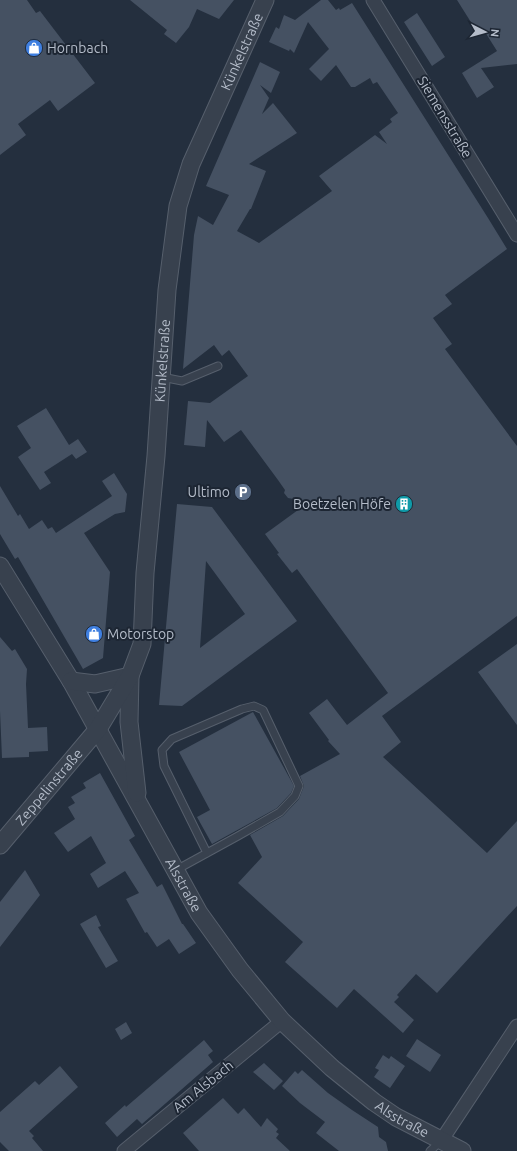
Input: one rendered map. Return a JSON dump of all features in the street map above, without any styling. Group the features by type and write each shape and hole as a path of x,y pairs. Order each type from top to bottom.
{"street":[{"name":"Künkelstraße","path":"98,729 130,676 142,644 145,573 156,456 167,290 178,206 191,164 265,0"},
{"name":"Siemensstraße","path":"373,0 517,235"},
{"name":"Alsstraße","path":"0,566 71,680 199,913 240,970 282,1021 332,1068 374,1102 436,1146 462,1151"},
{"path":"71,680 95,684 130,676 129,722 138,802"},
{"name":"Zeppelinstraße","path":"0,845 98,729"},
{"name":"Am Alsbach","path":"124,1151 282,1021"},
{"path":"436,1146 517,1026"}],"lane":[{"path":"162,376 182,381 218,366"},
{"path":"175,870 207,853 280,812 295,796 299,786 263,710 254,706 242,709 172,739 162,750 164,766 207,853"}],"building":[{"name":"Hornbach","path":"0,0 27,0 36,13 40,11 95,83 58,111 50,100 18,124 26,135 0,155"},
{"path":"130,0 234,0 219,19 197,9 189,27 176,43 164,34 167,30"},
{"path":"321,0 328,0 336,10 339,8 340,10 352,3 507,249 445,295 452,304 433,318 452,344 445,349 517,446 517,616 382,716 401,742 383,757 487,853 517,821 517,906 437,993 416,974 397,995 399,997 394,1002 414,1020 403,1033 354,989 337,1008 285,962 303,942 238,883 262,857 250,835 283,816 299,799 304,786 300,776 340,754 328,741 329,740 309,713 327,699 347,725 388,693 297,569 292,573 277,554 279,553 265,534 309,502 288,498 284,493 285,490 241,430 224,442 207,420 205,447 184,445 188,401 210,403 248,376 229,350 222,356 214,345 183,369 194,235 198,216 213,225 229,195 206,186 260,62 280,72 271,93 260,85 269,98 262,114 273,103 297,133 249,164 266,171 251,209 237,231 259,243 332,191 319,176 375,135 387,144 379,132 392,122 390,119 398,113 377,82 373,84 370,78 355,87 351,87 336,65 321,81 309,69 329,49 308,22 294,53 290,49 289,51 269,42 276,27 279,29 284,15 295,20"},
{"path":"457,0 517,0 517,64 481,68 494,87 477,98 462,73 497,51 485,32 479,35"},
{"path":"417,13 445,57 432,66 404,22"},
{"path":"46,408 69,445 78,439 87,452 76,459 72,454 44,472 51,483 40,490 18,457 31,448 17,426"},
{"path":"114,473 127,494 125,512 115,514 84,533 110,572 103,658 83,669 18,557 15,559 0,534 0,486 18,516 20,514 29,529 42,520 48,529 52,527 56,533 112,496 102,481"},
{"path":"177,504 212,507 297,621 182,706 159,705","holes":["206,561 245,614 200,648"]},
{"path":"0,637 12,651 15,649 27,669 26,684 28,728 47,727 48,751 29,752 29,757 2,758 0,711"},
{"path":"517,644 517,725 478,672"},
{"path":"253,712 294,786 291,793 277,808 212,844 197,817 210,810 179,752"},
{"path":"100,773 135,836 129,840 157,887 162,884 182,924 196,943 179,954 169,939 157,947 147,932 145,933 126,899 139,893 125,871 98,888 90,874 106,863 91,836 68,852 54,833 75,819 68,807 75,803 71,797 86,788 83,783"},
{"path":"25,870 40,895 0,947 0,902"},
{"path":"96,915 101,926 98,927 118,961 106,968 80,924"},
{"path":"126,1022 132,1033 121,1040 115,1029"},
{"path":"417,1039 441,1055 430,1072 406,1056"},
{"path":"204,1040 213,1051 208,1055 213,1062 142,1124 137,1119 117,1137 105,1123 125,1105 126,1107"},
{"path":"383,1055 389,1059 391,1056 405,1066 390,1088 374,1077 379,1070 375,1068"},
{"path":"264,1063 283,1081 274,1090 253,1072"},
{"path":"60,1066 78,1087 29,1131 34,1136 32,1138 43,1151 9,1151 0,1142 0,1112 35,1081 39,1085"},
{"path":"302,1070 328,1093 378,1127 379,1137 386,1142 388,1151 339,1151 316,1133 325,1122 300,1103 282,1086 295,1071 298,1074"},
{"path":"223,1098 238,1114 244,1108 261,1127 267,1118 278,1129 276,1132 279,1134 276,1138 290,1151 199,1151 183,1133"}],"place":[{"name":"Hornbach","path":"34,48"},
{"name":"Ultimo","path":"243,492"},
{"name":"Boetzelen Höfe","path":"404,504"},
{"name":"Motorstop","path":"94,634"}]}
